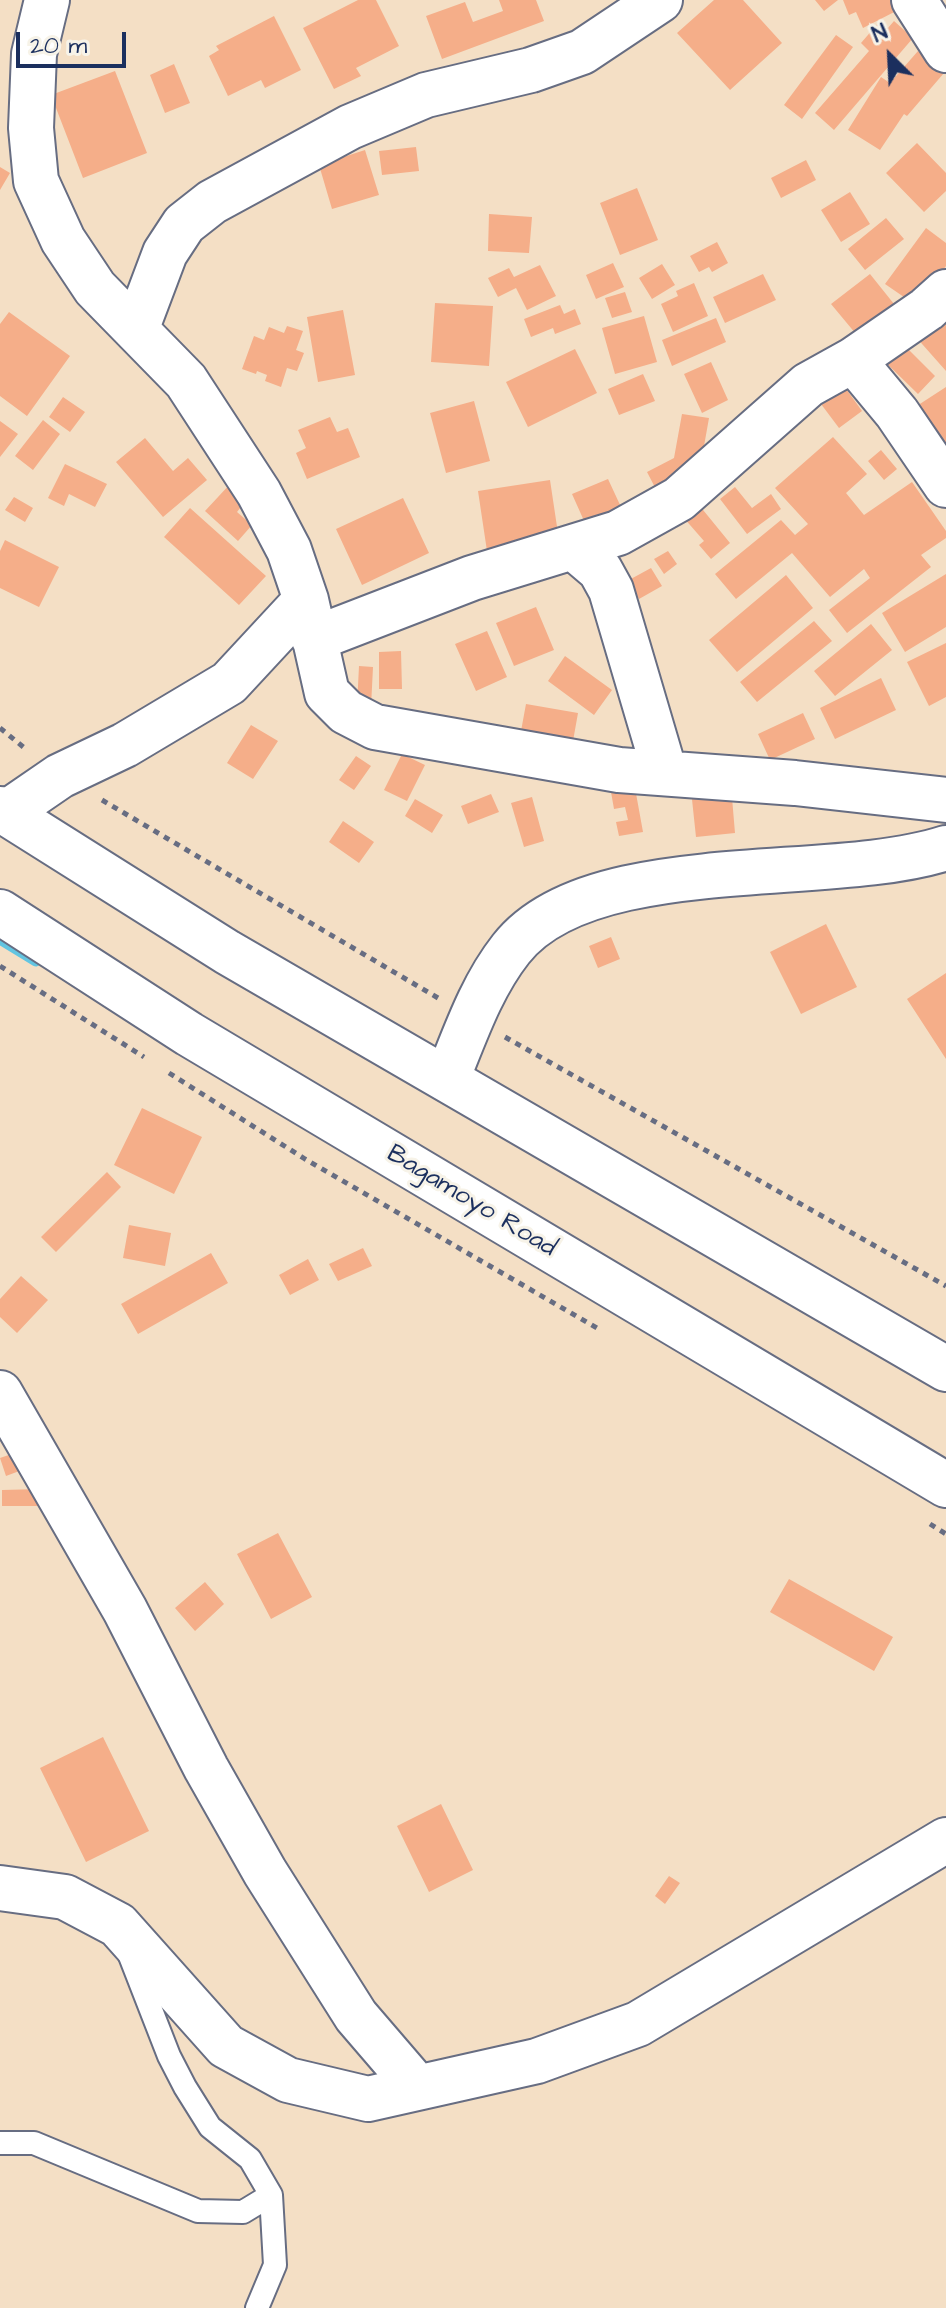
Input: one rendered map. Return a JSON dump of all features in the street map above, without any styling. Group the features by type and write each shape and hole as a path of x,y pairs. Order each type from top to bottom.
{"main road":[{"path":"47,0 15,136 63,240 95,288 186,381 259,493 289,550 327,693 346,712 375,727 619,770 795,783 946,800"},
{"path":"136,330 165,253 184,224 212,202 350,127 426,95 531,70 582,52 660,0"},
{"path":"914,0 946,50"},
{"path":"946,292 927,309 853,360 808,385 679,499 618,533 472,578 310,620 229,683 125,745 60,776 3,811 227,952 946,1369"},
{"path":"853,360 897,413 946,485"},
{"path":"573,547 600,570 611,590 665,773"},
{"path":"447,1079 484,991 512,948 535,926 572,905 630,886 884,860 946,848"},
{"name":"Bagamoyo Road","path":"0,912 203,1042 946,1485"},
{"path":"0,1393 125,1610 206,1768 265,1872 356,2016 417,2087"},
{"path":"0,1888 65,1897 118,1925 226,2046 288,2080 368,2099 537,2061 638,2024 946,1840"}],"lane":[{"path":"118,1925 169,2056 185,2087 210,2127 250,2159 271,2195 275,2265 257,2308"},
{"path":"0,2143 34,2143 198,2211 243,2212 271,2195"}],"building":[{"path":"358,0 376,0 399,46 356,68 361,76 334,89 303,28"},
{"path":"499,0 536,0 544,21 442,59 426,16 465,2 473,22 503,11"},
{"path":"714,0 743,0 782,43 730,90 677,33"},
{"path":"815,0 838,0 824,11"},
{"path":"843,0 901,0 904,7 863,28 856,12 849,15"},
{"path":"274,16 301,70 265,88 261,80 228,96 209,56 219,50 216,46"},
{"path":"880,21 888,28 894,21 913,38 834,130 815,113 869,51 861,43"},
{"path":"836,35 853,47 802,119 784,105"},
{"path":"918,51 944,73 907,116 904,114 880,150 848,130 881,77 890,83"},
{"path":"174,64 190,103 165,113 150,75"},
{"path":"115,71 147,153 83,178 51,95"},
{"path":"917,143 946,173 946,191 924,212 886,173"},
{"path":"416,147 419,171 382,175 379,151"},
{"path":"365,150 379,195 332,209 319,165"},
{"path":"806,160 816,180 781,198 771,178"},
{"path":"0,167 10,173 0,190"},
{"path":"637,188 658,240 620,255 600,203"},
{"path":"850,192 870,224 841,242 821,210"},
{"path":"489,214 532,217 529,253 488,251"},
{"path":"886,218 904,239 865,270 848,249"},
{"path":"926,228 946,243 946,266 917,306 885,284"},
{"path":"717,242 728,263 712,272 709,267 699,272 690,256"},
{"path":"613,263 624,287 596,299 586,275"},
{"path":"662,264 675,285 652,299 639,278"},
{"path":"540,265 556,296 527,310 516,288 498,297 488,278 509,268 514,277"},
{"path":"763,274 776,300 725,323 713,297"},
{"path":"870,274 894,304 856,334 831,304"},
{"path":"694,283 708,316 673,332 661,304 678,296 676,291"},
{"path":"625,292 632,312 612,318 605,298"},
{"path":"435,303 493,306 489,366 431,362"},
{"path":"560,305 564,314 575,309 581,324 555,334 553,328 531,337 524,319"},
{"path":"946,309 946,371 915,336"},
{"path":"343,310 355,375 318,382 307,317"},
{"path":"9,312 70,356 27,416 0,396 0,324"},
{"path":"644,316 657,362 615,374 602,328"},
{"path":"716,318 726,342 672,366 662,340"},
{"path":"287,326 303,331 296,350 304,353 297,371 287,368 281,387 265,381 267,375 242,369 254,336 264,340 269,327 284,333"},
{"path":"897,338 935,376 918,394 880,357"},
{"path":"575,349 597,393 528,427 506,382"},
{"path":"711,362 728,400 702,413 684,374"},
{"path":"643,374 655,401 619,415 608,389"},
{"path":"836,375 862,411 839,428 812,392"},
{"path":"946,387 946,468 909,411"},
{"path":"63,397 85,412 70,432 49,417"},
{"path":"474,401 490,461 446,473 430,413"},
{"path":"682,414 709,418 701,463 660,497 647,472 674,458"},
{"path":"330,417 337,432 348,428 360,457 307,479 296,453 306,448 298,430"},
{"path":"43,420 60,434 33,470 15,456"},
{"path":"0,421 18,434 0,457"},
{"path":"833,437 867,474 846,493 864,515 912,482 946,531 946,538 921,555 931,567 847,633 829,610 870,578 864,569 830,597 792,553 736,599 715,574 781,520 795,535 808,524 775,488"},
{"path":"145,438 173,471 188,458 207,480 163,517 116,462"},
{"path":"881,450 897,469 884,480 868,461"},
{"path":"65,464 107,484 95,507 69,494 64,506 48,498"},
{"path":"608,479 621,507 585,523 572,494"},
{"path":"550,480 559,540 487,551 478,491"},
{"path":"231,483 248,498 237,512 252,525 238,541 205,511"},
{"path":"735,487 752,508 771,494 781,509 747,534 720,499"},
{"path":"14,497 33,508 25,522 5,510"},
{"path":"403,498 429,553 362,585 336,529"},
{"path":"699,505 730,543 711,559 699,545 704,541 683,517"},
{"path":"190,508 266,576 239,605 164,537"},
{"path":"5,540 59,567 39,607 0,588 0,551"},
{"path":"668,551 677,564 664,574 654,559"},
{"path":"651,568 662,586 639,599 629,580"},
{"path":"946,574 946,627 905,652 882,613"},
{"path":"786,575 813,608 737,672 709,640"},
{"path":"536,607 554,650 514,666 496,623"},
{"path":"814,621 832,641 757,702 740,682"},
{"path":"871,624 892,650 835,696 814,671"},
{"path":"487,631 507,677 476,691 455,644"},
{"path":"946,643 946,697 929,706 907,662"},
{"path":"401,651 402,689 379,689 379,652"},
{"path":"565,656 612,690 594,715 548,681"},
{"path":"359,666 373,667 371,707 357,706"},
{"path":"881,678 896,710 835,739 820,708"},
{"path":"526,704 578,713 573,741 521,731"},
{"path":"803,713 815,739 770,760 758,734"},
{"path":"251,725 278,741 253,779 227,763"},
{"path":"402,754 425,765 407,801 384,790"},
{"path":"356,756 371,766 354,790 339,780"},
{"path":"731,786 735,833 696,837 691,790"},
{"path":"635,788 643,832 619,836 616,822 628,820 625,807 614,809 611,792"},
{"path":"491,794 499,812 468,824 461,806"},
{"path":"532,797 544,841 524,847 511,803"},
{"path":"415,799 443,815 432,833 405,816"},
{"path":"343,821 374,842 359,863 329,842"},
{"path":"826,924 857,987 801,1014 770,952"},
{"path":"611,937 620,959 598,968 589,946"},
{"path":"946,973 946,1059 907,999"},
{"path":"142,1108 202,1137 174,1194 114,1165"},
{"path":"107,1172 121,1187 56,1252 41,1237"},
{"path":"129,1225 171,1233 165,1266 123,1258"},
{"path":"363,1248 372,1266 338,1281 329,1264"},
{"path":"211,1253 228,1283 138,1334 121,1304"},
{"path":"308,1259 319,1280 290,1295 279,1275"},
{"path":"21,1276 48,1300 17,1333 0,1317 0,1299"},
{"path":"32,1447 38,1464 6,1476 0,1458"},
{"path":"41,1489 41,1506 2,1506 2,1490"},
{"path":"278,1533 312,1597 271,1619 237,1554"},
{"path":"789,1579 893,1637 874,1671 770,1612"},
{"path":"205,1582 224,1604 195,1631 175,1608"},
{"path":"103,1737 149,1831 86,1862 40,1768"},
{"path":"441,1804 473,1870 429,1892 397,1826"},
{"path":"669,1876 680,1883 665,1904 655,1896"}],"waterway":[{"path":"0,939 36,961"}]}
